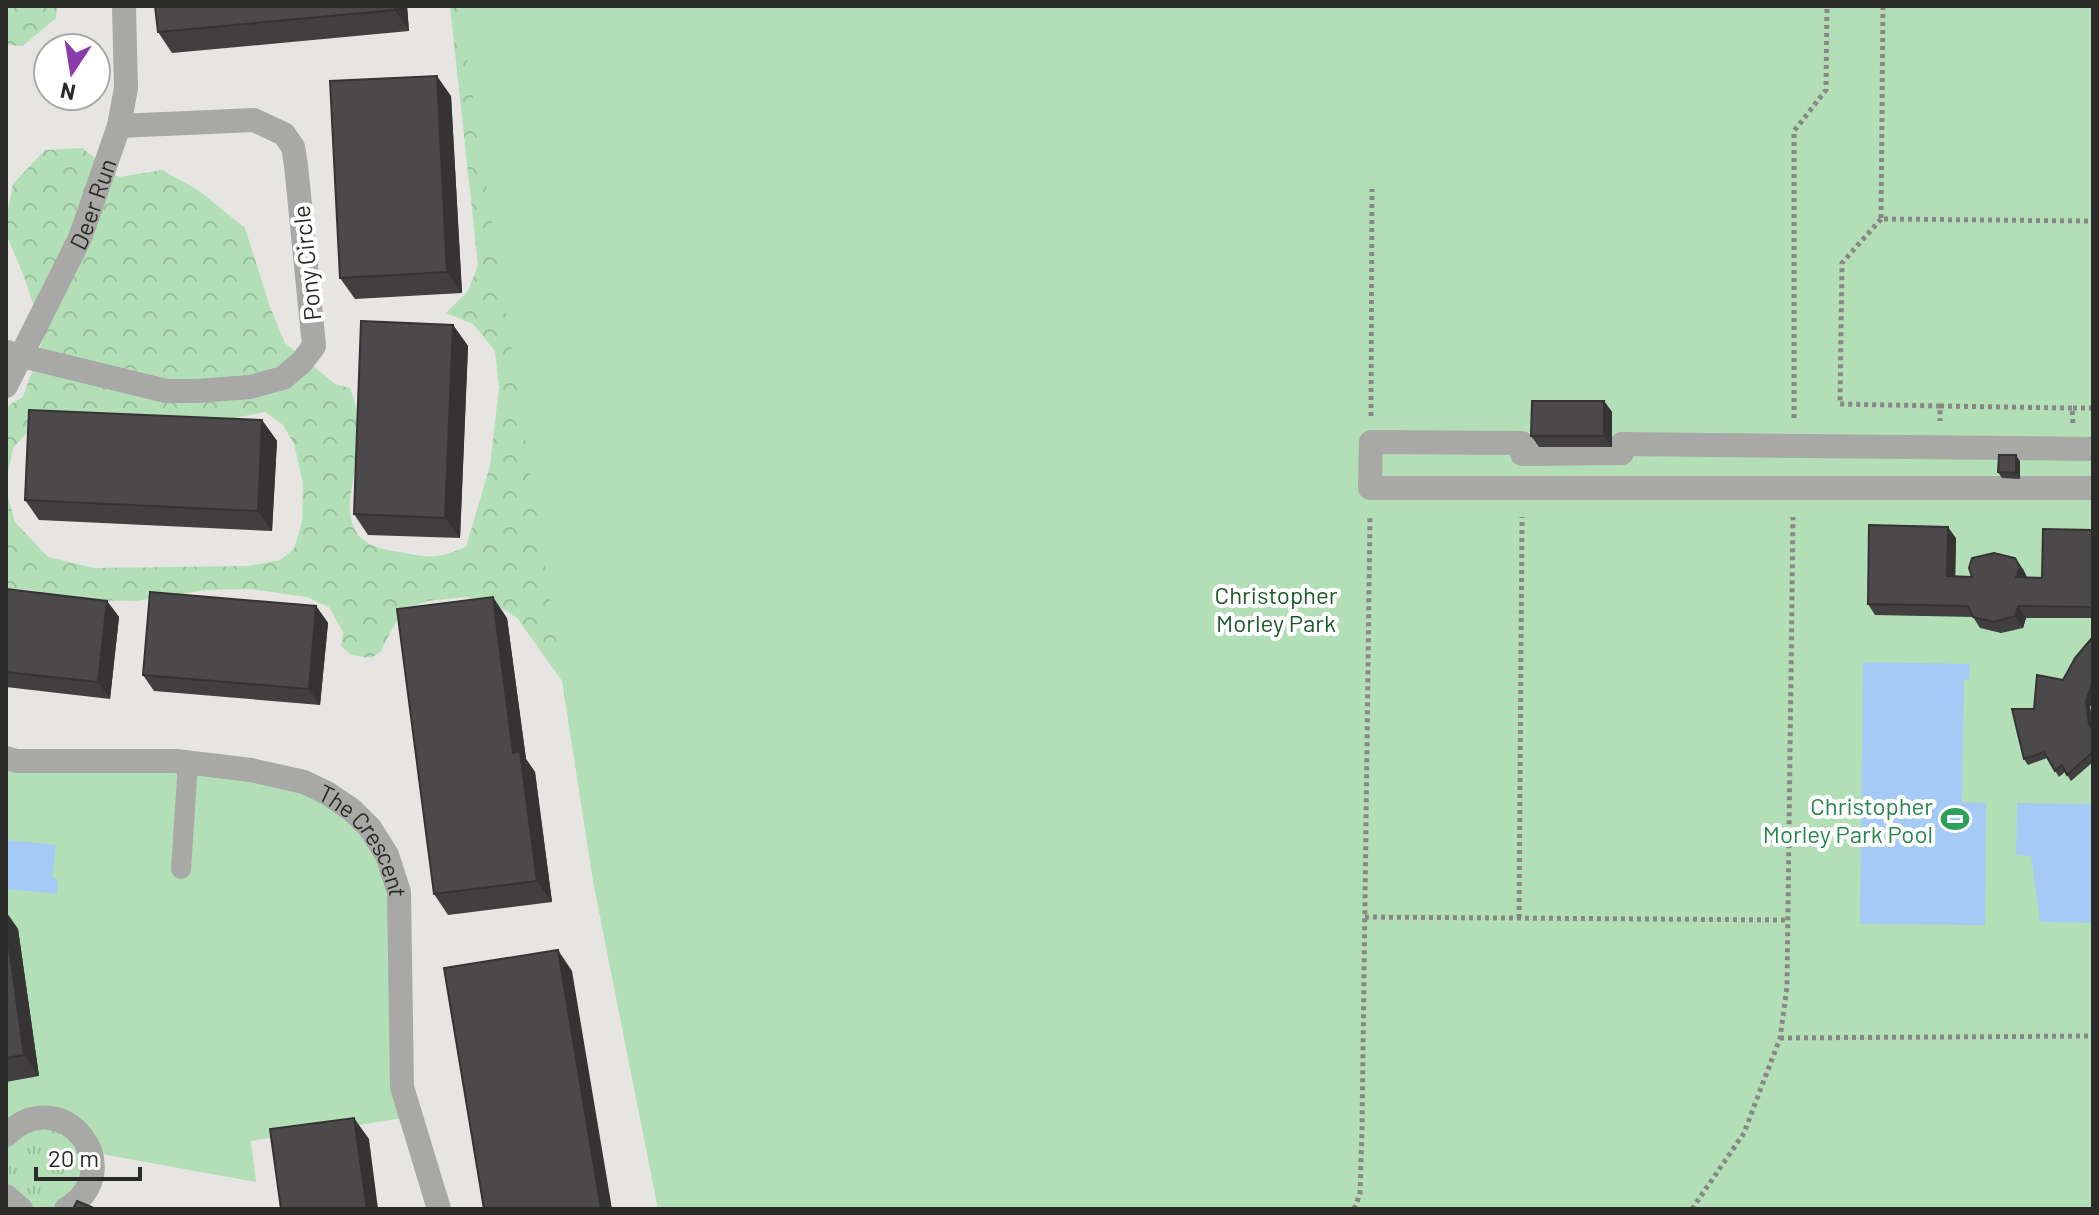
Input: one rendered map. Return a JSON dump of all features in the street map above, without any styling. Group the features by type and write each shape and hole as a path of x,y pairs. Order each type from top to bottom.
{"street":[{"name":"Deer Run","path":"6,386 13,354 80,238 119,126 126,88 124,6"},
{"name":"Pony Circle","path":"13,354 166,391 197,391 250,387 283,378 302,362 314,346 296,165 293,147 284,134 254,120 119,126"},
{"path":"1522,488 1522,443 1371,442 1370,488 1522,488 1622,488 1793,488 2093,488"},
{"path":"1622,488 1622,444 2093,449"},
{"path":"1793,488 1794,447"},
{"path":"1522,454 1622,453"},
{"name":"The Crescent","path":"6,758 188,763 251,770 304,782 327,793 352,810 370,828 387,855 399,892 402,1087 439,1209"},
{"path":"6,1135 21,1122 40,1118 67,1123 82,1136 91,1152 93,1169 90,1184 81,1198 66,1209"},
{"path":"6,1196 21,1209"}],"lane":[{"path":"181,869 188,763"}],"path":[{"path":"1794,447 1794,131 1826,90 1827,6"},
{"path":"1883,6 1881,219 1842,263 1840,404 2093,408"},
{"path":"1371,406 1372,189"},
{"path":"1881,219 2093,221"},
{"path":"1940,406 1940,426"},
{"path":"2072,408 2073,423 2083,424"},
{"path":"1354,1209 1360,1194 1362,1142 1370,488"},
{"path":"1519,918 1522,488"},
{"path":"1692,1209 1744,1133 1780,1038 1787,987 1793,488"},
{"path":"1365,917 1788,920"},
{"path":"1780,1038 2093,1036"}],"green space":[{"path":"6,6 57,6 56,18 40,32 32,32 32,38 23,46 6,45"},
{"path":"450,6 509,6 658,1209 593,880 562,681 517,618 500,607 466,597 427,601 402,611 380,652 371,658 351,655 341,646 343,632 329,607 307,597 250,589 206,590 136,601 76,600 32,590 6,589 6,490 15,522 48,557 94,568 248,566 280,560 294,549 302,522 303,483 294,444 283,425 265,412 210,423 32,427 13,448 6,482 6,407 23,397 44,336 6,234 6,219 13,184 45,150 82,148 119,177 162,170 198,190 245,228 285,343 335,384 350,388 360,430 350,506 352,522 359,535 372,545 421,556 440,555 466,547 490,466 499,387 495,351 473,324 446,313 468,291 478,265"},
{"name":"Christopher Morley Park","path":"459,6 2093,6 2093,1209 658,1209 593,880"},
{"path":"6,758 304,782 387,855 411,1117 251,1141 256,1182 91,1152 67,1123 6,1135"},
{"path":"50,1118 93,1163 65,1209 21,1209 6,1196 6,1135"}],"water":[{"path":"1863,662 1970,664 1969,680 1964,680 1962,802 1986,803 1985,925 1860,924"},
{"path":"2017,803 2093,804 2093,923 2040,922 2031,856 2016,855"},
{"path":"6,840 56,845 52,878 58,879 57,894 6,889"}],"building":[{"path":"155,6 394,6 395,10 158,32"},
{"path":"437,76 447,272 340,278 330,81"},
{"path":"361,321 453,325 445,518 354,514"},
{"path":"1532,401 1604,401 1604,436 1531,436"},
{"path":"29,410 262,420 258,511 25,500"},
{"path":"1999,455 2016,455 2016,473 1998,472"},
{"path":"1869,525 1948,527 1947,576 1972,577 1969,568 1972,558 1994,553 2015,558 2020,567 2016,577 2042,578 2043,529 2093,530 2093,607 2018,606 2015,616 1993,622 1973,617 1968,606 1868,604"},
{"path":"6,589 107,601 98,682 6,672"},
{"path":"150,592 316,606 309,689 143,675"},
{"path":"493,597 513,753 520,751 537,881 434,894 397,609"},
{"path":"2091,639 2093,681 2086,701 2089,724 2093,730 2093,752 2067,775 2062,765 2055,771 2044,752 2024,759 2012,709 2034,709 2037,675 2063,680 2075,658"},
{"path":"6,926 24,1055 6,1058"},
{"path":"558,950 601,1209 484,1209 444,968"},
{"path":"354,1118 367,1209 281,1209 270,1129"},
{"path":"77,1201 96,1209 73,1209"}],"place":[{"name":"Christopher Morley Park Pool","path":"1955,819"}]}
